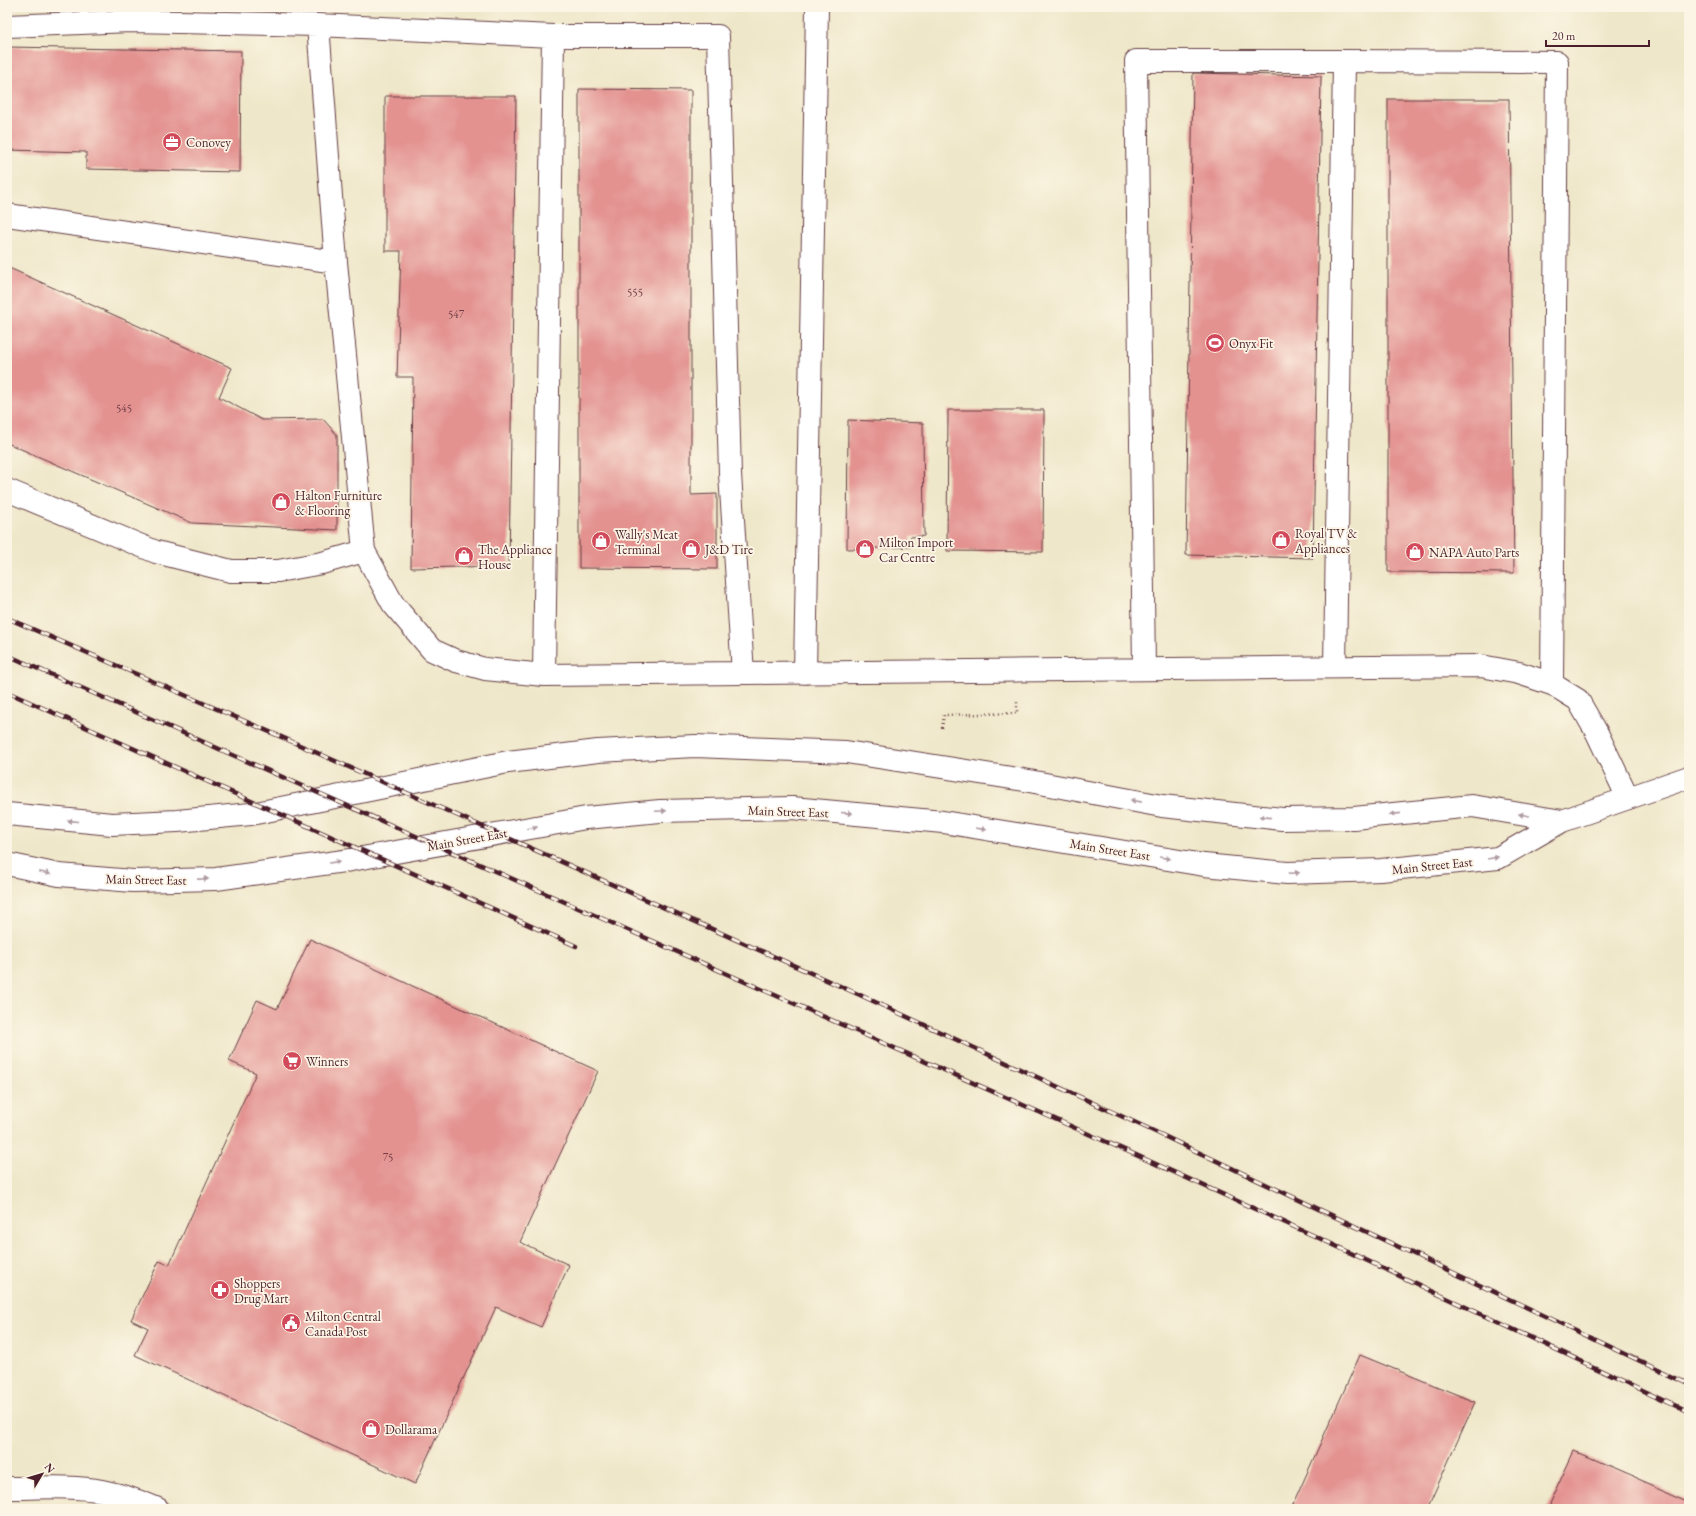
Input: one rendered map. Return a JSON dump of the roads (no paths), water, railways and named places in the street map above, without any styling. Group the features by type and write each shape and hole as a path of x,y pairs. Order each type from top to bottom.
{"main road":[{"path":"805,673 817,7"},
{"path":"7,26 131,21 318,25 554,36 718,36 730,474 744,673"},
{"path":"318,25 336,262 364,551 392,604 432,650 456,661 485,669 544,675 1481,666 1519,673 1552,684 1578,700 1597,733 1628,798"},
{"path":"544,675 554,36"},
{"path":"1144,670 1136,61 1557,62 1552,684"},
{"path":"1335,667 1344,61"},
{"path":"7,215 336,262"},
{"path":"7,490 156,552 231,571 278,572 322,563 364,551"},
{"name":"Main Street East","path":"7,814 112,824 184,821 251,814 508,762 598,751 695,746 846,752 1024,780 1162,806 1282,819 1354,818 1472,806 1562,821"},
{"name":"Main Street East","path":"7,864 59,876 125,880 216,879 352,860 586,818 660,811 792,808 943,822 1204,865 1295,873 1381,870 1498,858 1562,821 1689,777"},
{"path":"7,1488 68,1488 102,1491 134,1499 158,1509"}],"railway":[{"path":"7,618 286,739 860,995 1147,1128 1689,1384"},
{"path":"7,655 1136,1155 1321,1239 1689,1412"},
{"path":"7,692 576,946"}],"place":[{"name":"Conovey","path":"172,142"},
{"name":"Onyx Fit","path":"1215,343"},
{"name":"Halton Furniture & Flooring","path":"281,502"},
{"name":"Royal TV & Appliances","path":"1281,540"},
{"name":"Wally's Meat Terminal","path":"601,541"},
{"name":"J&D Tire","path":"691,549"},
{"name":"Milton Import Car Centre","path":"865,549"},
{"name":"NAPA Auto Parts","path":"1415,552"},
{"name":"The Appliance House","path":"464,556"},
{"name":"Winners","path":"292,1061"},
{"name":"Shoppers Drug Mart","path":"220,1290"},
{"name":"Milton Central Canada Post","path":"291,1323"},
{"name":"Dollarama","path":"371,1429"}]}
